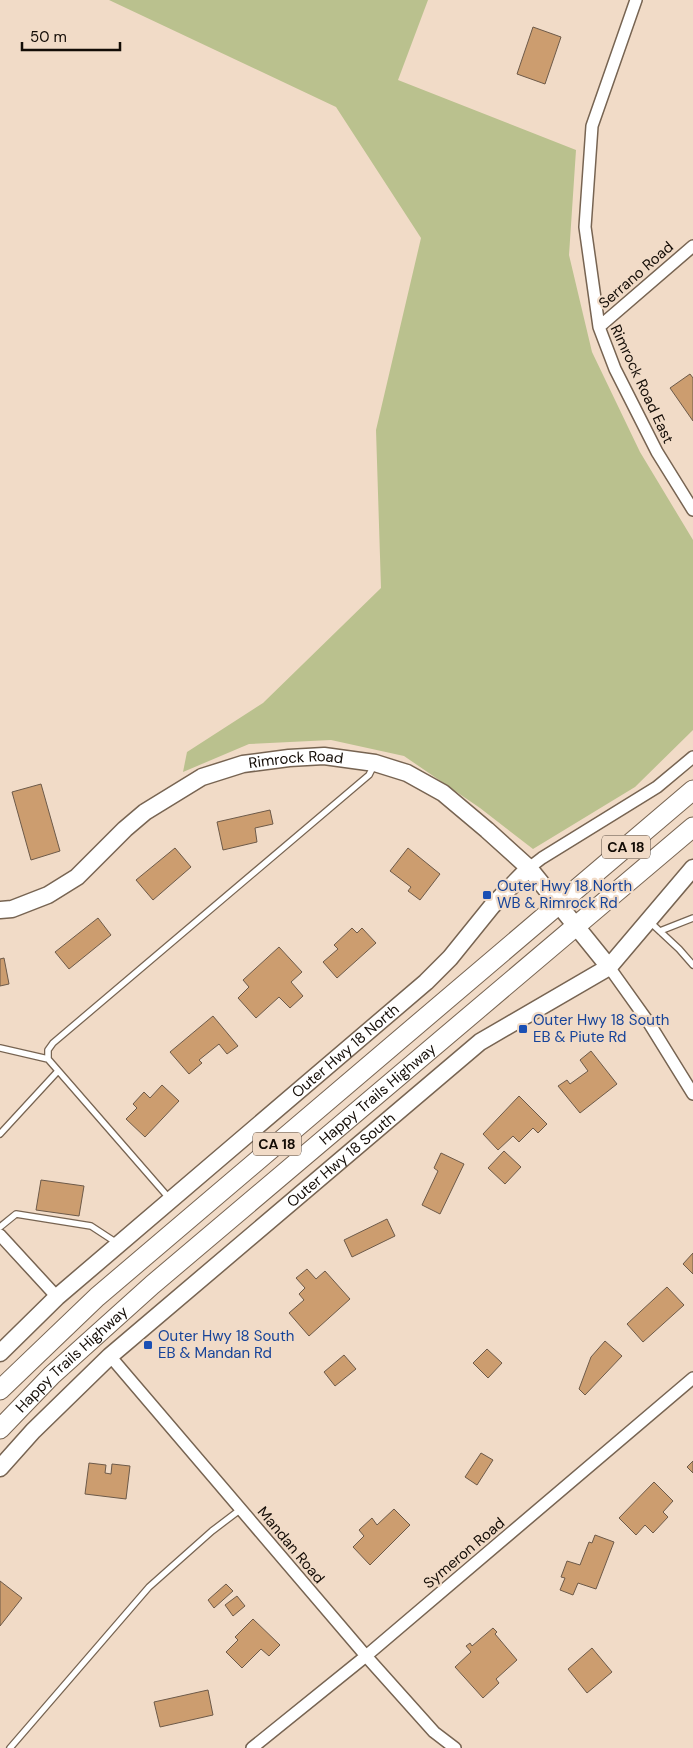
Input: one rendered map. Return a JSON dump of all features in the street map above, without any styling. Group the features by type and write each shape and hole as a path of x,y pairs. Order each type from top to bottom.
{"main road":[{"name":"Happy Trails Highway","path":"0,1390 97,1297 693,790"},
{"name":"Happy Trails Highway","path":"0,1428 52,1375 152,1285 693,827"}],"street":[{"name":"Rimrock Road East","path":"636,0 592,126 585,227 598,327 616,369 657,452 691,503"},
{"name":"Serrano Road","path":"598,327 693,246"},
{"name":"Rimrock Road","path":"0,910 12,909 48,895 77,877 141,815 202,777 243,764 324,756 375,763 407,773 443,793 488,830 529,868 609,967"},
{"name":"Outer Hwy 18 North","path":"0,1353 57,1297 426,982 450,958 492,906 529,868 657,787 693,757"},
{"name":"Outer Hwy 18 South","path":"0,1468 34,1431 110,1356 480,1042 609,967 654,926 693,868"},
{"path":"609,967 649,1023 693,1094"},
{"path":"0,1235 57,1297"},
{"name":"Mandan Road","path":"110,1356 366,1656 434,1732 455,1748"},
{"name":"Symeron Road","path":"252,1748 366,1656 693,1378"}],"lane":[{"path":"48,1059 48,1050 53,1043 369,775 375,763"},
{"path":"654,926 693,918"},
{"path":"654,926 693,965"},
{"path":"0,1048 48,1059 171,1201"},
{"path":"0,1134 58,1071"},
{"path":"0,1227 16,1214 92,1226 120,1245"},
{"path":"10,1748 149,1587 212,1531 241,1509"}],"green space":[{"path":"109,0 428,0 398,80 576,150 569,255 592,352 640,452 693,540 693,730 635,787 533,849 480,808 404,756 331,740 249,744 183,772 187,752 263,703 381,588 376,430 421,238 336,107"}],"building":[{"path":"533,27 561,37 545,84 517,74"},
{"path":"690,374 693,378 693,421 670,388"},
{"path":"41,784 60,851 31,860 12,792"},
{"path":"270,810 273,824 255,828 257,842 223,850 217,822"},
{"path":"175,848 191,867 153,900 136,880"},
{"path":"408,848 440,874 420,900 408,891 411,887 390,871"},
{"path":"98,918 111,935 69,969 55,952"},
{"path":"352,928 357,933 362,928 376,943 337,978 323,962 338,949 334,945"},
{"path":"279,947 302,972 291,982 303,996 290,1008 279,997 256,1018 238,998 249,987 243,980"},
{"path":"4,958 9,984 0,986 0,959"},
{"path":"213,1016 238,1046 227,1054 219,1044 199,1060 202,1063 189,1074 170,1052"},
{"path":"591,1051 617,1084 580,1113 558,1086 567,1080 570,1084 588,1071 580,1060"},
{"path":"162,1085 179,1101 145,1137 126,1119 137,1108 133,1104 144,1092 150,1098"},
{"path":"519,1096 547,1124 538,1133 533,1128 519,1142 513,1136 498,1150 483,1134"},
{"path":"504,1151 521,1167 505,1184 488,1168"},
{"path":"441,1153 464,1164 440,1214 422,1205 438,1171 434,1168"},
{"path":"41,1180 84,1186 79,1216 36,1210"},
{"path":"387,1219 395,1236 352,1257 344,1240"},
{"path":"693,1253 693,1274 683,1264"},
{"path":"307,1269 316,1279 325,1271 350,1299 309,1336 289,1313 304,1300 299,1294 305,1288 296,1278"},
{"path":"667,1287 684,1305 643,1342 627,1324"},
{"path":"605,1341 622,1356 585,1395 579,1389 591,1357"},
{"path":"487,1349 502,1363 488,1378 473,1363"},
{"path":"344,1355 356,1369 335,1386 324,1372"},
{"path":"481,1453 493,1460 477,1485 465,1477"},
{"path":"693,1461 693,1473 687,1467"},
{"path":"89,1463 106,1465 105,1473 111,1474 112,1464 130,1466 126,1499 85,1494"},
{"path":"654,1482 673,1501 663,1512 668,1517 653,1533 645,1525 636,1535 619,1518"},
{"path":"394,1509 410,1525 370,1565 353,1547 364,1536 359,1530 372,1518 377,1525"},
{"path":"595,1535 614,1542 596,1589 578,1583 573,1595 560,1590 565,1578 561,1577 567,1561 580,1565 589,1542 592,1543"},
{"path":"0,1581 22,1598 0,1626"},
{"path":"226,1584 233,1591 214,1608 208,1600"},
{"path":"237,1596 245,1606 233,1616 225,1605"},
{"path":"253,1619 280,1645 269,1656 261,1649 242,1668 226,1652 238,1640 235,1637"},
{"path":"493,1628 497,1632 495,1634 517,1660 496,1679 499,1683 483,1698 455,1667 471,1652 466,1646 470,1643 472,1646"},
{"path":"592,1648 612,1672 587,1693 568,1669"},
{"path":"208,1690 213,1715 160,1727 154,1702"}],"place":[{"name":"Outer Hwy 18 North WB & Rimrock Rd","path":"487,895"},
{"name":"Outer Hwy 18 South EB & Piute Rd","path":"523,1029"},
{"name":"Outer Hwy 18 South EB & Mandan Rd","path":"148,1345"}]}
